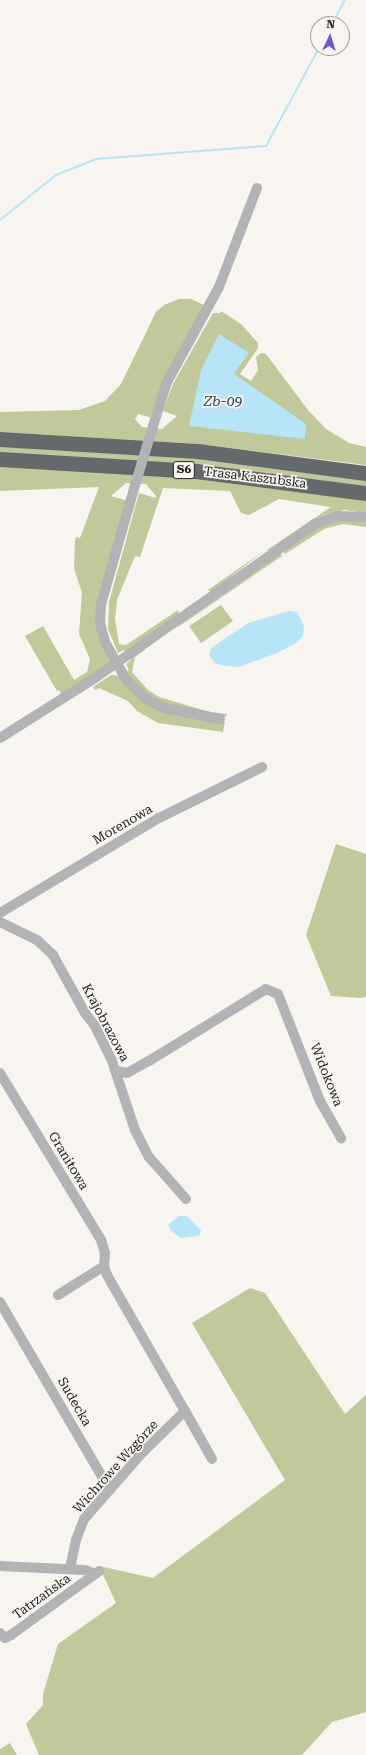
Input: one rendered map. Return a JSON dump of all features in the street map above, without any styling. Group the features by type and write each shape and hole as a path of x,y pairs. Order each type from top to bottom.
{"highway":[{"name":"Trasa Kaszubska","path":"0,439 198,451 366,473"},
{"name":"Trasa Kaszubska","path":"0,459 196,471 366,493"}],"street":[{"path":"220,719 177,712 154,704 132,686 116,664 102,632 101,604 135,485 167,382 219,287 257,188"},
{"path":"0,738 116,664 315,524 337,516 366,517"},
{"name":"Morenowa","path":"0,913 159,818 262,767"},
{"name":"Krajobrazowa","path":"0,922 37,940 53,955 85,1013 95,1026 117,1071 135,1130 149,1156 186,1199"},
{"name":"Widokowa","path":"117,1071 127,1073 149,1061 266,989 278,994 299,1043 320,1101 341,1138"},
{"name":"Granitowa","path":"0,1073 100,1240 105,1253 104,1266"},
{"path":"58,1295 104,1266 212,1459"},
{"name":"Sudecka","path":"0,1302 110,1490"},
{"name":"Wichrowe Wzgórze","path":"70,1569 76,1540 84,1519 142,1453 185,1411"},
{"path":"0,1566 70,1569"},
{"name":"Tatrzańska","path":"0,1633 6,1638 11,1635 97,1573 85,1570 70,1569"}],"green space":[{"path":"179,299 191,299 204,305 152,418 138,414 135,419 142,427 162,429 177,416 163,411 173,384 213,313 220,313 221,311 241,324 258,343 258,348 240,374 251,381 258,370 256,357 261,353 266,354 308,410 326,429 349,443 366,447 366,465 199,444 0,432 0,412 79,410 105,401 121,384 156,312 164,305"},
{"path":"0,443 93,446 366,476 366,488 0,455"},
{"path":"0,465 164,473 366,498 366,513 344,510 323,515 269,551 267,550 331,507 279,499 249,515 241,513 230,491 163,488 140,557 135,556 117,600 115,619 119,644 126,645 178,610 179,614 126,653 124,650 118,653 108,629 109,602 139,493 156,498 146,484 126,483 111,496 128,501 101,593 110,663 62,695 59,690 57,691 25,636 43,626 74,680 87,672 90,659 79,634 82,593 74,568 75,541 76,537 80,538 99,487 0,491"},
{"path":"366,520 366,527 343,524 324,529 285,554 283,551 326,521"},
{"path":"264,551 211,592 208,590"},
{"path":"280,553 282,556 178,627 178,626"},
{"path":"221,605 233,621 201,643 189,626"},
{"path":"167,633 135,657 132,672 148,690 159,697 210,712 227,714 226,717 170,706 156,700 137,686 126,672 129,670 126,664 131,660 129,657"},
{"path":"111,675 121,676 141,699 225,722 223,732 158,723 137,711 128,701 99,688 95,690 93,687"},
{"path":"336,844 366,854 366,997 331,996 306,935"},
{"path":"250,1288 265,1293 345,1414 366,1395 366,1712 332,1722 302,1755 39,1755 26,1724 43,1705 43,1694 58,1644 116,1603 99,1566 153,1578 285,1480 192,1323"},
{"path":"10,1743 17,1755 0,1755 0,1749"}],"water":[{"name":"Zb-09","path":"219,334 249,353 234,374 306,424 305,439 189,426 201,370"},
{"path":"289,611 297,612 304,626 303,636 296,643 277,653 239,667 215,663 209,655 211,648 248,623"},
{"path":"179,1216 187,1216 201,1230 199,1236 181,1238 171,1231 168,1225"}],"waterway":[{"path":"336,16 345,0"},
{"path":"0,220 56,175 96,159 266,146 315,56"}]}
